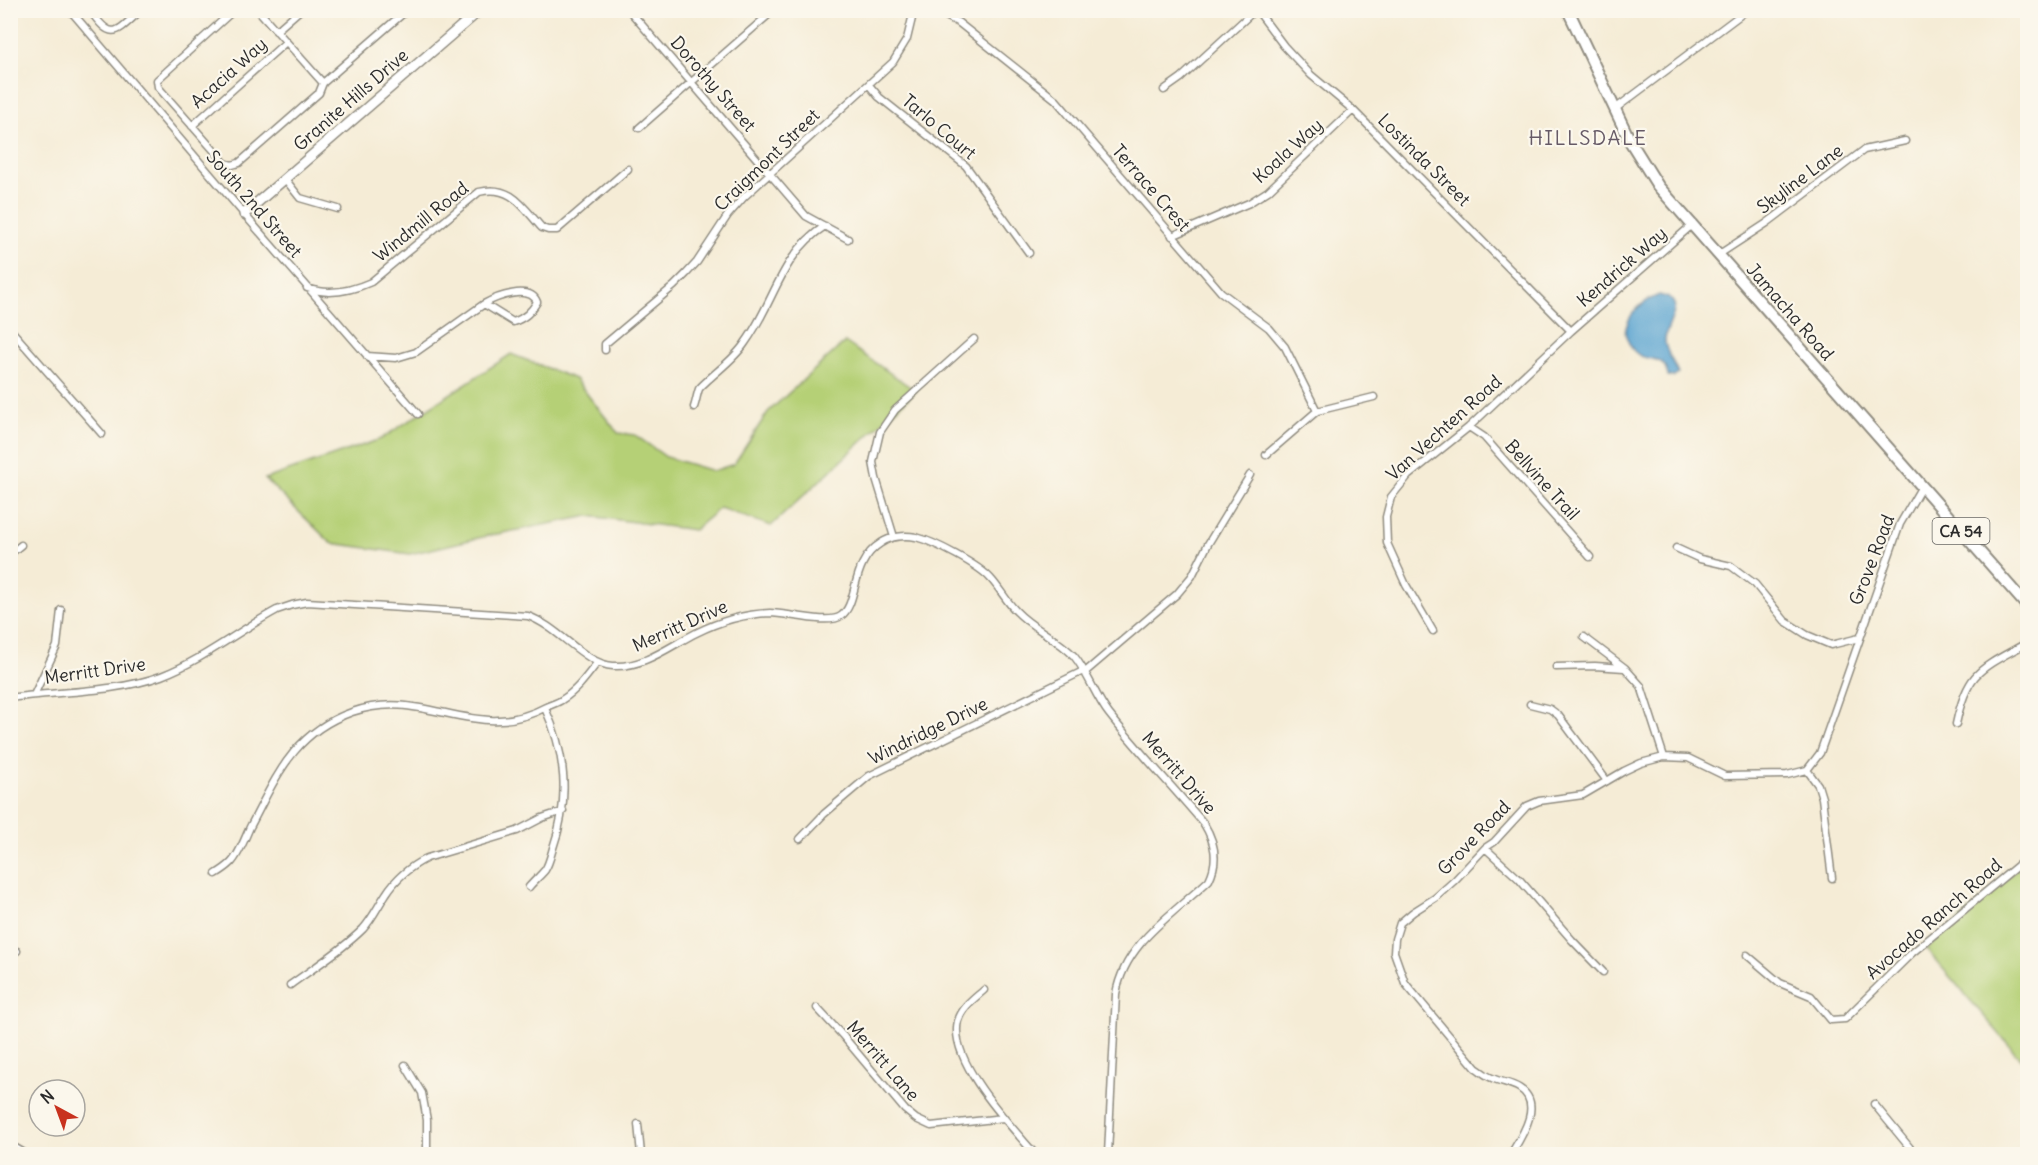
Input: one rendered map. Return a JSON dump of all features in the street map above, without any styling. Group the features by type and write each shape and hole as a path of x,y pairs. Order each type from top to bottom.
{"main road":[{"name":"Jamacha Road","path":"1568,10 1630,141 1658,186 2028,607"}],"street":[{"name":"South 2nd Street","path":"70,10 418,414"},
{"path":"90,10 106,30 112,32 118,31 141,10"},
{"path":"234,10 158,80 158,87 225,164 232,165 239,163 319,93 322,83 407,10"},
{"path":"258,10 322,83"},
{"path":"276,31 300,10"},
{"name":"Granite Hills Drive","path":"244,214 480,10"},
{"name":"Dorothy Street","path":"629,10 806,216 848,239"},
{"path":"639,128 774,10"},
{"name":"Craigmont Street","path":"605,350 605,344 674,286 697,262 728,215 744,197 893,62 908,39 914,10"},
{"name":"Terrace Crest","path":"935,10 959,23 1056,100 1221,292 1257,318 1285,347 1317,411"},
{"path":"1164,90 1181,78 1256,10"},
{"name":"Lostinda Street","path":"1256,10 1284,46 1311,75 1353,110 1571,331"},
{"path":"1615,109 1748,10"},
{"name":"Acacia Way","path":"192,126 286,42"},
{"name":"Tarlo Court","path":"869,85 879,98 966,166 1029,253"},
{"name":"Koala Way","path":"1172,236 1244,205 1268,191 1353,110"},
{"name":"Skyline Lane","path":"1718,255 1767,223 1864,150 1905,141"},
{"name":"Windmill Road","path":"307,287 333,292 353,290 371,282 479,192 505,191 513,196 542,228 556,230 628,169"},
{"path":"285,179 300,198 338,209"},
{"name":"Kendrick Way","path":"1571,331 1692,225"},
{"path":"694,407 699,389 743,347 755,329 770,302 777,281 796,252 811,236 825,226"},
{"path":"367,356 396,357 416,352 484,304 497,297 514,293 531,293 537,302 530,312 513,322 484,304"},
{"path":"10,328 102,434"},
{"name":"Van Vechten Road","path":"1433,631 1406,585 1387,543 1386,517 1391,497 1408,476 1469,427 1571,331"},
{"path":"894,537 873,462 880,432 895,410 974,339"},
{"path":"1266,455 1317,411 1374,397"},
{"name":"Bellvine Trail","path":"1469,427 1484,437 1590,556"},
{"name":"Windridge Drive","path":"800,839 824,814 869,776 1084,672 1177,594 1192,576 1208,544 1250,475"},
{"name":"Grove Road","path":"1511,1155 1525,1129 1531,1106 1529,1095 1518,1087 1490,1077 1476,1068 1405,983 1394,952 1400,923 1449,886 1527,806 1539,801 1583,795 1641,763 1664,757 1688,758 1725,776 1787,775 1807,770 1820,753 1900,524 1922,486"},
{"name":"Merritt Drive","path":"10,698 110,687 162,675 190,663 278,610 307,602 528,616 543,621 597,663 612,666 636,663 735,617 749,614 783,613 830,620 838,618 847,609 865,559 880,544 894,537 916,537 938,546 990,577 1017,612 1066,647 1076,658 1107,712 1204,824 1212,837 1216,857 1209,880 1160,923 1136,948 1126,962 1118,981 1108,1155"},
{"path":"10,554 21,545"},
{"path":"1676,548 1700,559 1731,566 1755,584 1785,621 1807,635 1831,645 1859,638"},
{"path":"34,695 57,646 61,610"},
{"path":"1584,637 1625,668 1641,686 1664,757"},
{"path":"1956,724 1960,704 1968,684 1984,666 2028,640"},
{"path":"216,874 232,863 282,766 308,737 340,716 387,704 414,705 479,720 497,721 527,716 563,699 597,663"},
{"path":"1556,667 1625,668"},
{"path":"1530,704 1550,709 1558,715 1607,781"},
{"path":"529,886 546,868 559,833 563,811 564,768 556,732 545,708"},
{"path":"1807,770 1818,785 1822,798 1832,878"},
{"path":"290,985 346,944 364,927 393,883 417,863 517,831 542,818 563,811"},
{"path":"1485,848 1519,879 1603,972"},
{"name":"Avocado Ranch Road","path":"1747,955 1780,982 1811,996 1831,1020 1845,1019 1912,953 2028,857"},
{"path":"984,990 969,1003 958,1022 957,1035 963,1056 971,1075 1003,1118 1035,1155"},
{"name":"Merritt Lane","path":"817,1008 904,1110 916,1119 931,1126 1003,1118"},
{"path":"405,1065 422,1093 427,1120 428,1155"},
{"path":"1874,1104 1915,1155"},
{"path":"638,1124 641,1155"},
{"path":"10,1147 26,1154"}],"green space":[{"path":"845,342 916,391 771,526 720,508 694,530 589,516 410,554 331,543 265,479 381,439 511,354 575,379 618,433 635,435 666,457 713,471 734,464 768,412"},
{"path":"2027,860 2027,1066 1926,949"}],"water":[{"path":"1659,295 1668,298 1675,307 1665,342 1678,374 1674,377 1668,376 1666,368 1659,361 1639,355 1634,351 1625,333 1632,314"}],"district":[{"name":"HILLSDALE","path":"1588,138"}]}
